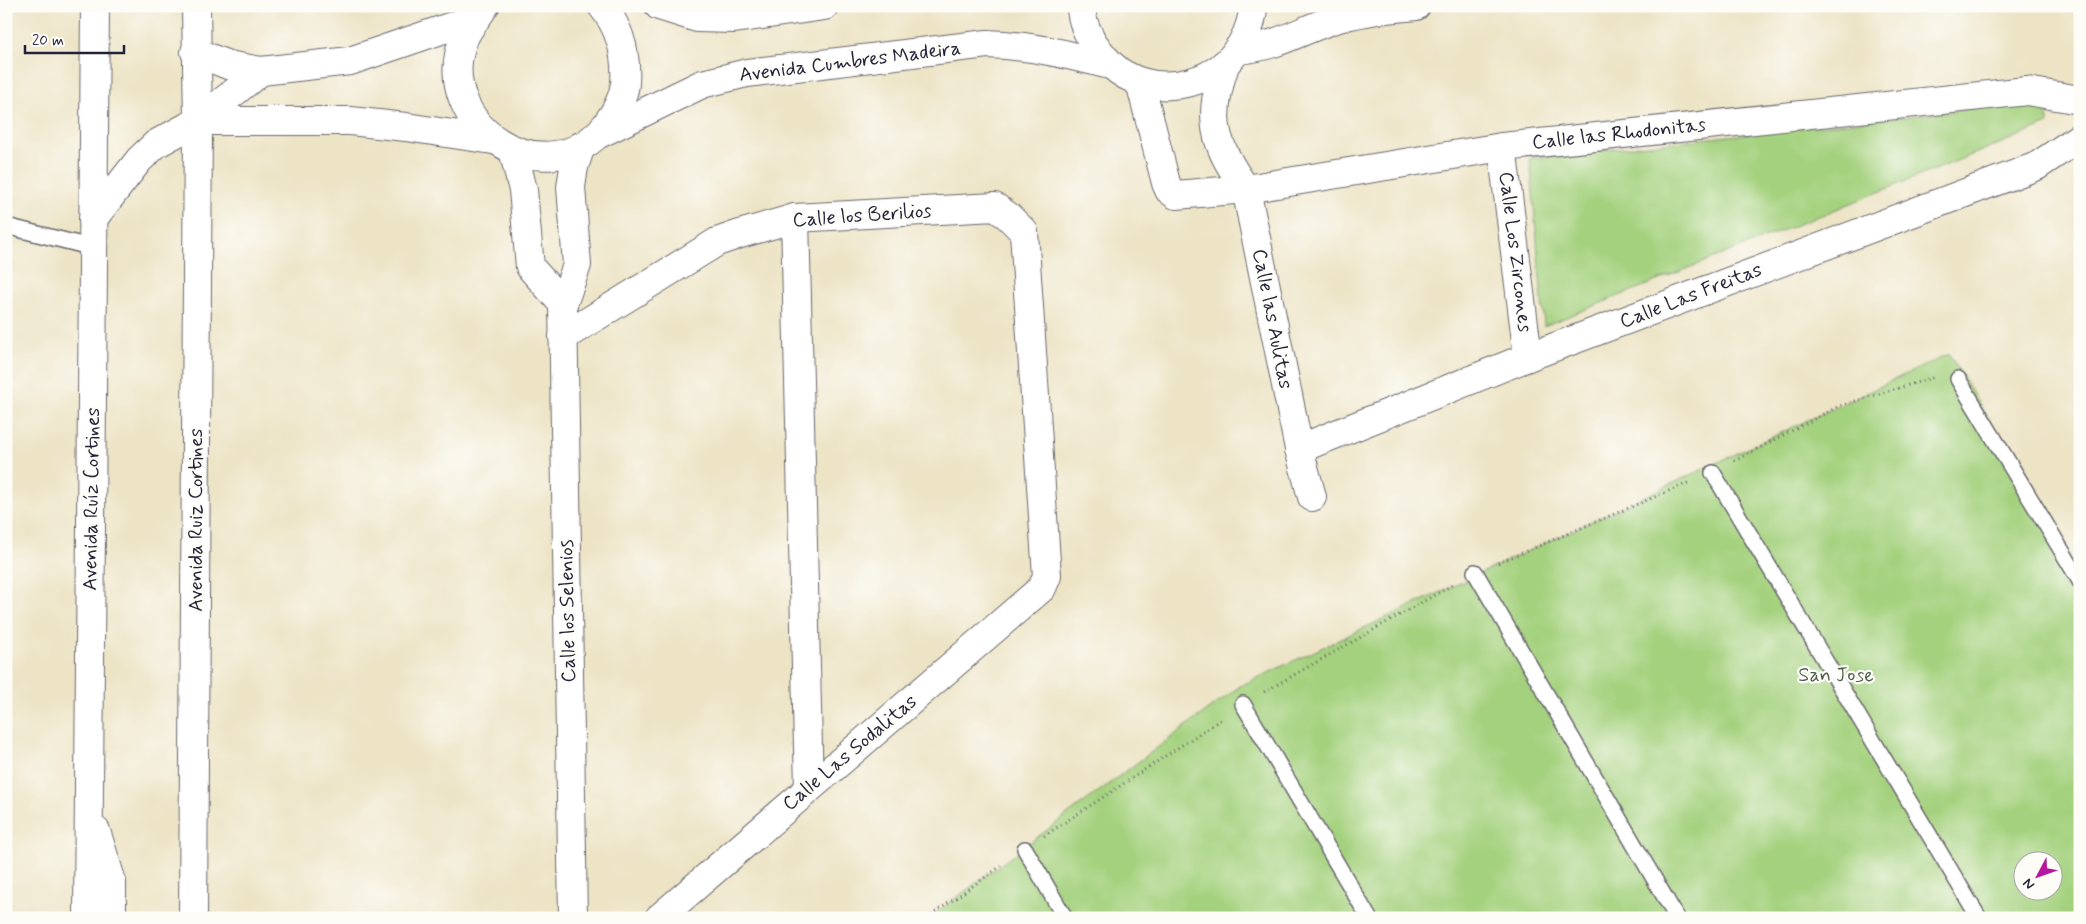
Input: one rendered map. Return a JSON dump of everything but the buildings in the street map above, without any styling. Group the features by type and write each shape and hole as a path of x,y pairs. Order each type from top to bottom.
{"street":[{"name":"Avenida Ruíz Cortines","path":"88,918 95,6"},
{"path":"196,6 198,121"},
{"path":"590,140 615,114 624,90 626,65 622,39 610,16 602,6"},
{"path":"659,6 697,18 734,19 824,6"},
{"path":"1081,6 1081,12 1091,41 1110,65 1124,75 1140,82 1162,86 1185,84 1206,77 1231,58 1277,44 1333,20 1367,12 1416,6"},
{"path":"1246,189 1228,164 1221,148 1216,123 1216,92 1231,58 1248,31 1253,6"},
{"path":"196,52 228,66 261,71 350,61 481,12"},
{"path":"481,12 464,38 458,59 458,82 465,104 477,124 503,145 523,190 530,267 562,304"},
{"name":"Avenida Cumbres Madeira","path":"503,145 535,156 559,154 702,84 747,73 987,44 1013,44 1041,48 1110,65"},
{"path":"93,219 138,160 156,144 198,121 261,71"},
{"name":"Calle las Rhodonitas","path":"1140,82 1166,183 1169,190 1176,195 1246,189 1502,147 2027,91 2080,100"},
{"path":"198,121 350,122 406,127 503,145"},
{"name":"Avenida Ruiz Cortines","path":"193,918 198,121"},
{"name":"Calle Las Freitas","path":"1298,449 1528,357 2037,166 2080,137"},
{"name":"Calle los Selenios","path":"573,918 562,304 577,264 571,186 574,167 590,140"},
{"name":"Calle Los Zircones","path":"1502,147 1528,357"},
{"name":"Calle las Aulitas","path":"1246,189 1298,449"},
{"name":"Calle los Berilios","path":"563,337 717,242 795,218 994,207 1008,216 1024,232 1047,576 1042,588"},
{"path":"795,218 809,788"},
{"path":"1298,449 1312,497"},
{"name":"Calle Las Sodalitas","path":"659,918 1042,588"},
{"path":"89,806 112,882 112,918"}],"lane":[{"path":"6,226 94,248"},
{"path":"1958,379 2080,581"},
{"path":"1713,472 1979,918"},
{"path":"1475,572 1677,918"},
{"path":"1243,704 1369,918"},
{"path":"1025,849 1066,918"}],"path":[{"path":"927,918 1025,849 1243,704 1475,572 1713,472 1839,406 1951,373 1958,379"}],"green space":[{"path":"2043,101 2049,124 1544,326 1530,158"},
{"name":"San Jose","path":"1949,354 2080,572 2080,918 929,918 1240,686"}]}
